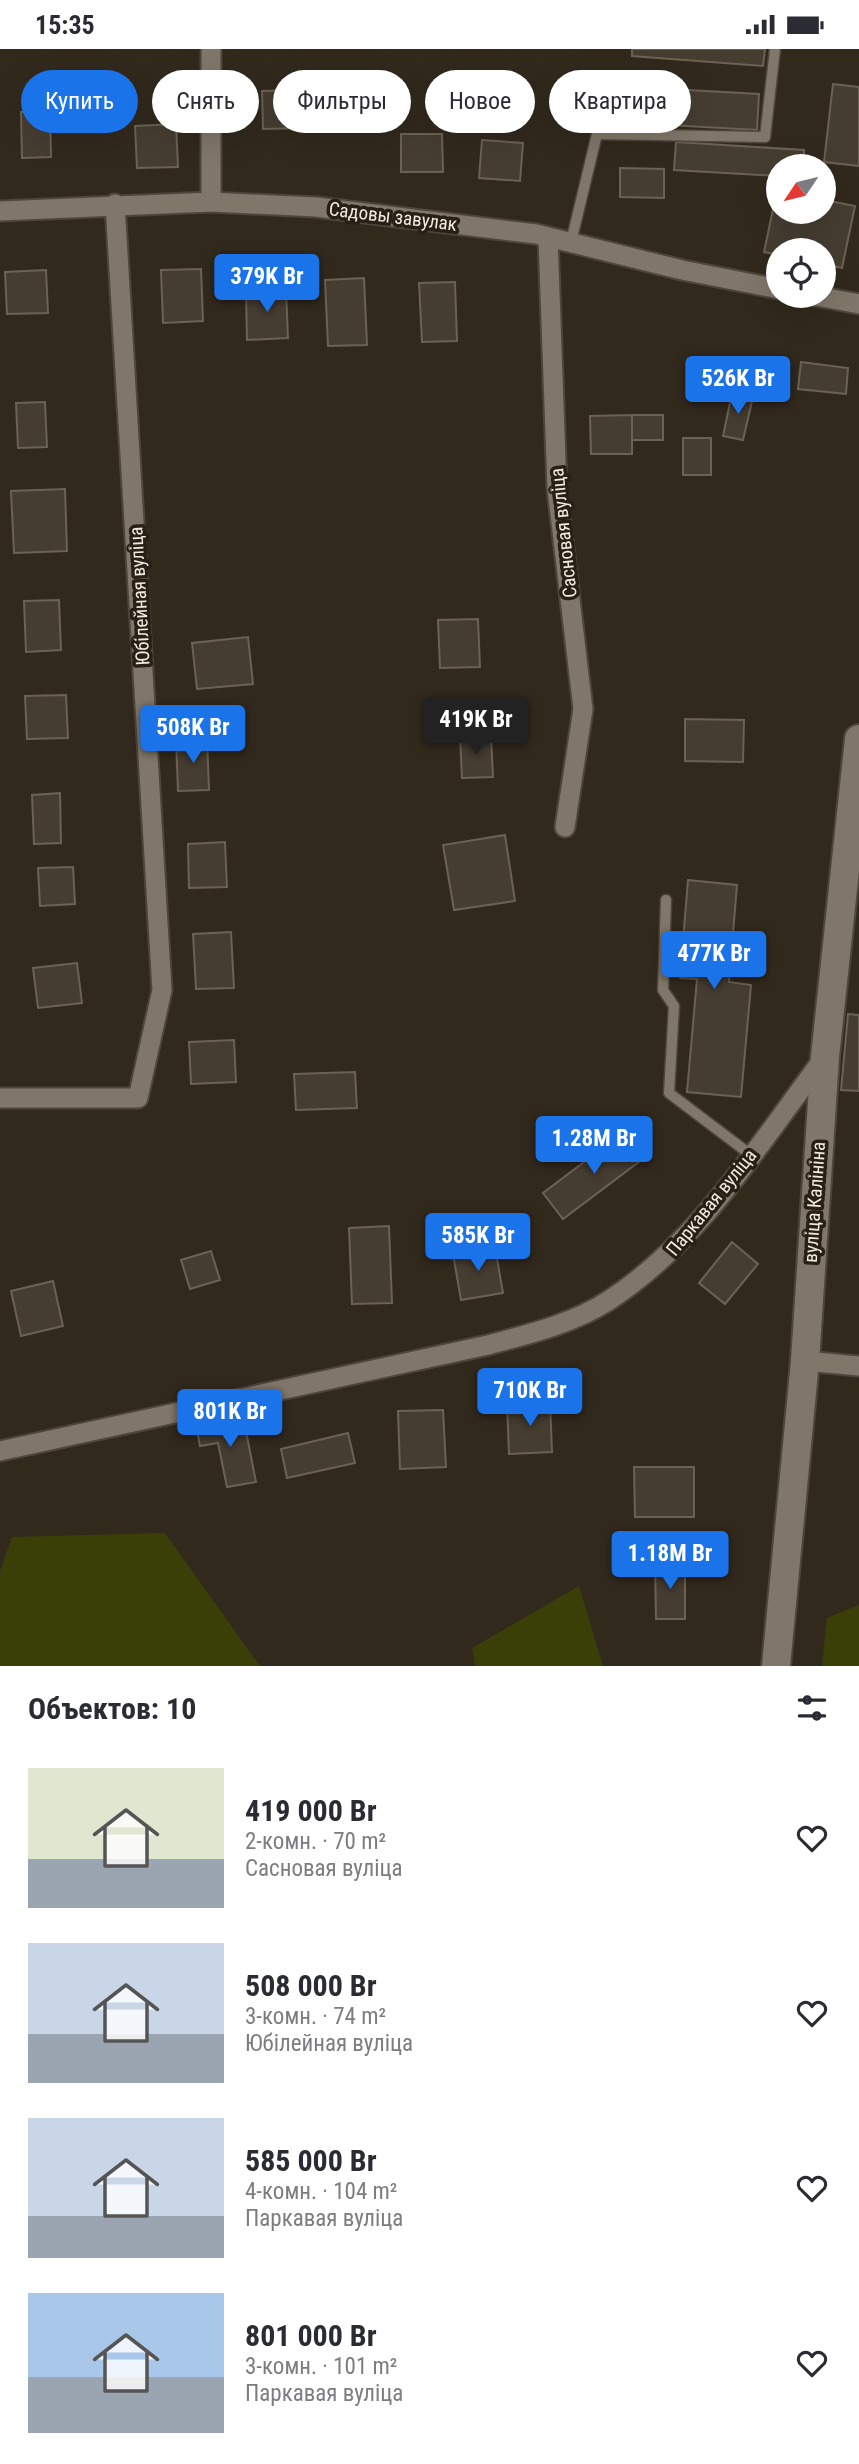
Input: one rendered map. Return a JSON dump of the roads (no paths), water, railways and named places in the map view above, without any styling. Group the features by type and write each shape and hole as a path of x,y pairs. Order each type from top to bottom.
{"street":[{"path":"211,49 211,202"},
{"name":"Садовы завулак","path":"0,211 211,202 316,207 548,237 682,270 766,286"},
{"name":"Юбілейная вуліца","path":"0,1098 138,1098 162,990 115,204"},
{"name":"Сасновая вуліца","path":"548,237 556,489 583,709 565,827"},
{"path":"836,300 859,304"},
{"name":"вуліца Калініна","path":"776,1666 805,1361 825,1057 859,739"},
{"name":"Паркавая вуліца","path":"0,1451 488,1345 552,1328 607,1302 666,1259 751,1155 825,1057"},
{"path":"805,1361 859,1366"}],"lane":[{"path":"571,242 597,134 765,137 775,49"},
{"path":"666,899 663,990 674,1006 669,1093 751,1155"}]}
